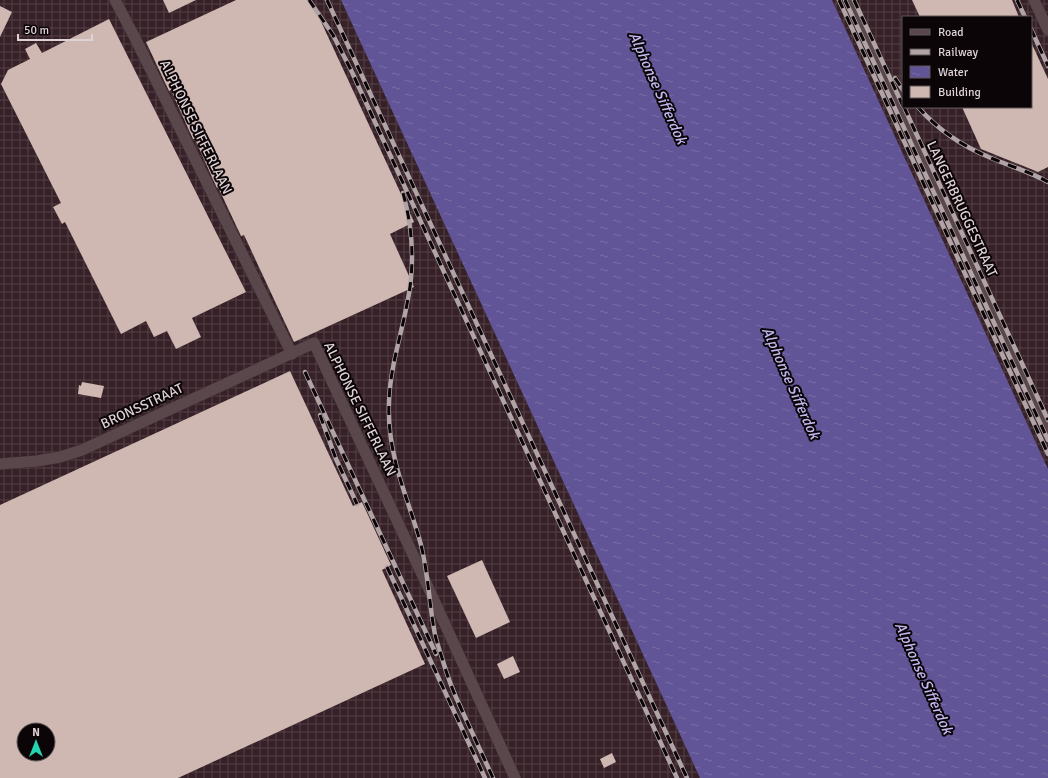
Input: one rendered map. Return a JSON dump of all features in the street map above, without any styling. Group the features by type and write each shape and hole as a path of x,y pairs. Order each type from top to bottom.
{"street":[{"name":"ALPHONSE SIFFERLAAN","path":"115,0 136,38 292,354 314,343 516,778"},
{"name":"LANGERBRUGGESTRAAT","path":"849,0 1048,430"},
{"path":"1034,0 1048,30"},
{"name":"BRONSSTRAAT","path":"0,464 37,461 60,457 82,450 292,354"}],"shaded area":[{"path":"0,0 341,0 700,778 0,778"},
{"path":"832,0 1048,0 1048,469 841,21"}],"water":[{"name":"Alphonse Sifferdok","path":"341,0 832,0 1048,469 1048,778 700,778"}],"building":[{"path":"163,0 196,0 169,13"},
{"path":"236,0 311,0 414,222 390,234 414,287 294,342 244,235 241,236 195,139 193,139 171,90 169,91 146,42"},
{"path":"912,0 1012,0 1019,16 920,16"},
{"path":"0,6 12,12 0,37"},
{"path":"109,19 246,292 192,318 201,337 176,349 167,331 154,337 146,321 121,334 65,222 62,224 53,207 61,203 1,84 8,70 30,59 25,49 36,43 42,53"},
{"path":"1032,44 1048,79 1048,167 1038,172 981,149 962,108 1032,108"},
{"path":"290,371 353,506 362,502 391,565 382,570 425,664 178,778 0,778 0,505"},
{"path":"82,382 104,386 101,398 78,394 79,385 81,386"},
{"path":"482,560 510,622 476,638 447,576"},
{"path":"513,656 520,672 504,679 497,664"},
{"path":"612,753 616,762 604,768 600,759"}],"railway":[{"path":"309,0 333,35 351,70 677,778"},
{"path":"327,0 687,778"},
{"path":"839,0 1048,454"},
{"path":"845,0 1048,440"},
{"path":"854,0 902,104"},
{"path":"1017,0 1025,16"},
{"path":"1032,31 1048,66"},
{"path":"895,78 902,88"},
{"path":"904,108 1048,420"},
{"path":"919,108 942,130 961,143 981,154 1048,182"},
{"path":"403,193 411,234 412,262 410,290 391,377 389,410 390,433 394,456 423,556 435,636 448,677 461,708"},
{"path":"305,372 436,654"},
{"path":"320,415 336,459 357,504"},
{"path":"387,567 485,778"},
{"path":"459,704 493,778"}]}
